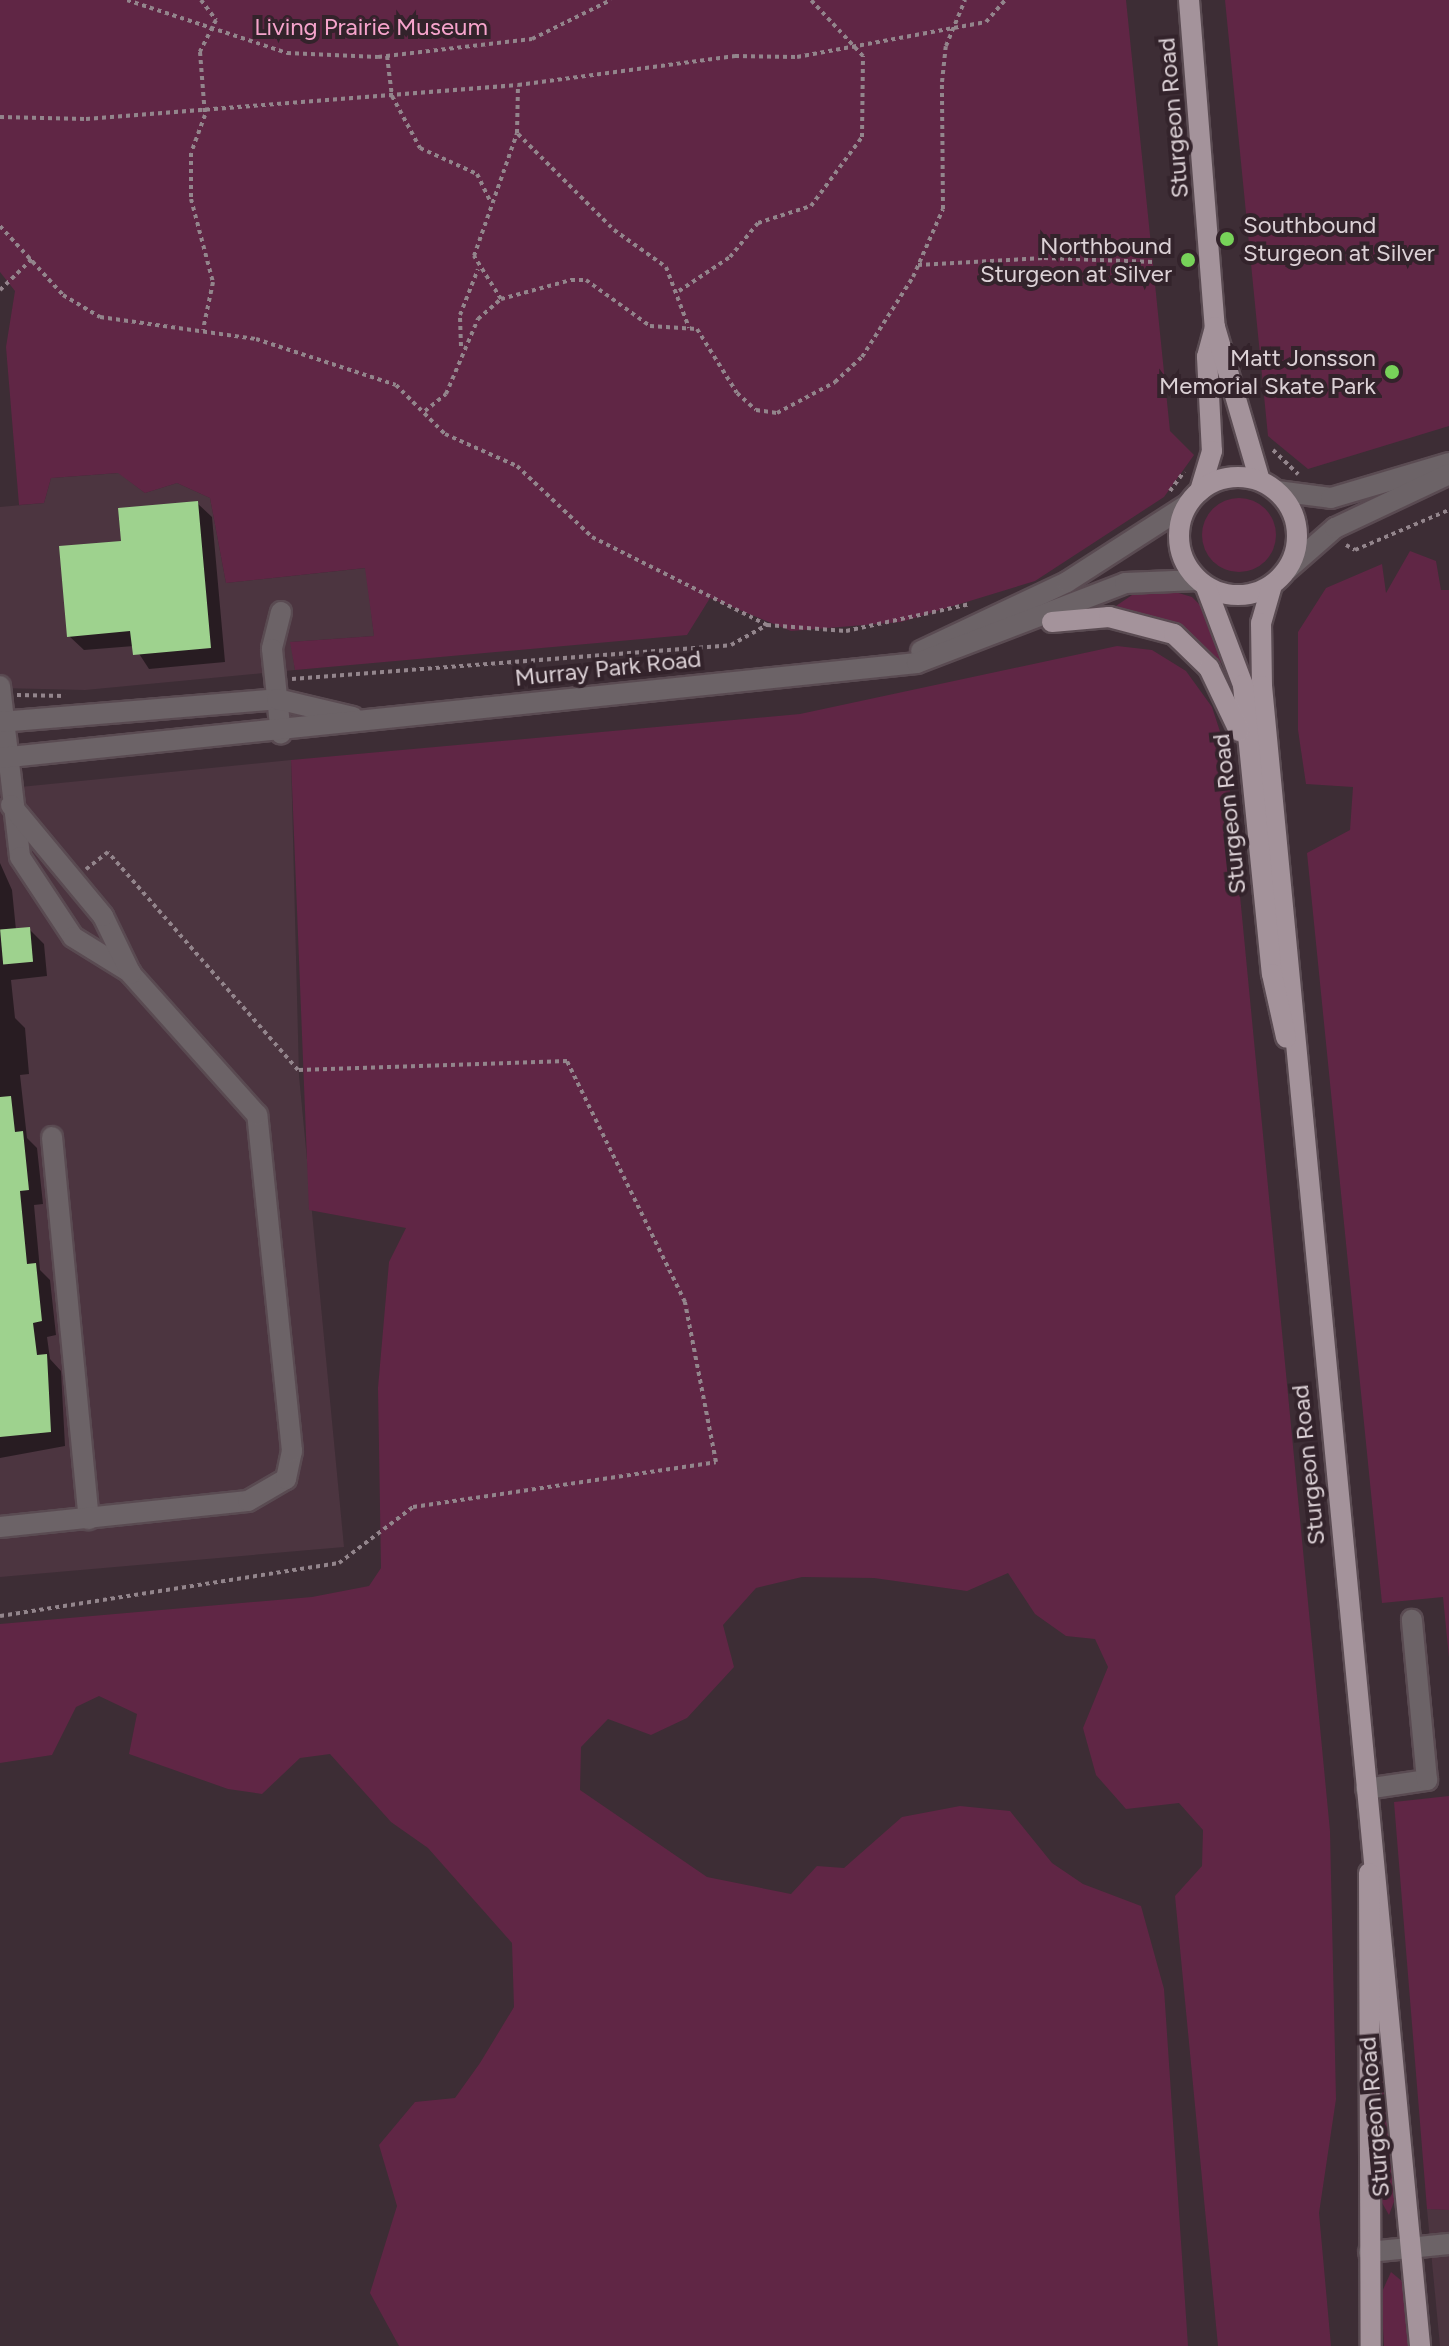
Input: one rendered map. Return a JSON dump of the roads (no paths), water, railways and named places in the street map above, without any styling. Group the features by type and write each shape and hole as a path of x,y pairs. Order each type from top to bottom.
{"main road":[{"name":"Sturgeon Road","path":"1189,0 1215,327 1268,486"},
{"name":"Sturgeon Road","path":"1194,498 1212,451 1207,357 1215,327"},
{"path":"1228,478 1268,486 1297,529 1287,570 1272,585 1240,596 1202,584 1179,543 1194,498 1228,478"},
{"name":"Sturgeon Road","path":"1202,584 1237,660 1272,974 1298,1088"},
{"name":"Sturgeon Road","path":"1272,585 1260,660 1294,969 1298,1088 1420,2346"},
{"path":"1052,622 1109,617 1174,634 1209,668 1249,759"},
{"name":"Sturgeon Road","path":"1370,1837 1371,2346"}],"street":[{"path":"1268,486 1331,498 1449,463"},
{"path":"1287,570 1335,528 1449,474"},
{"name":"Murray Park Road","path":"856,669 994,619 1126,549 1194,498"},
{"name":"Murray Park Road","path":"4,757 281,734 365,719 941,658 1125,583 1202,584"},
{"path":"281,612 272,649 281,734"},
{"path":"1012,630 1052,622"},
{"path":"0,686 4,757 20,857 54,913 73,937 131,974 257,1115 291,1466 276,1489 248,1501 0,1527"},
{"name":"Murray Park Road","path":"2,722 276,689 365,719"},
{"path":"11,805 103,916 131,974"},
{"path":"52,1137 89,1519"},
{"path":"1366,1789 1427,1780 1412,1620"},
{"path":"1369,2252 1449,2244"}],"place":[{"name":"Southbound Sturgeon at Silver","path":"1227,239"},
{"name":"Northbound Sturgeon at Silver","path":"1188,260"},
{"name":"Matt Jonsson Memorial Skate Park","path":"1392,372"}],"park label":[{"name":"Living Prairie Museum","path":"371,27"}]}
